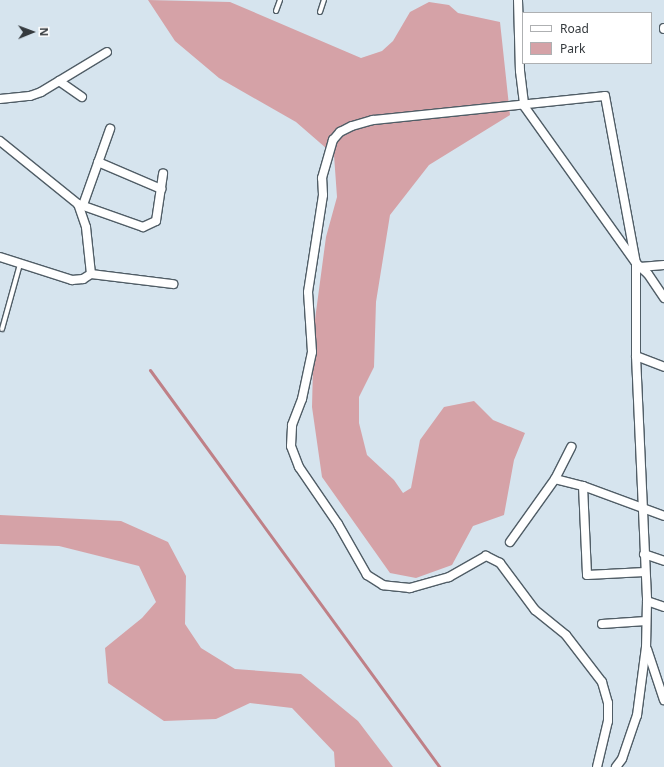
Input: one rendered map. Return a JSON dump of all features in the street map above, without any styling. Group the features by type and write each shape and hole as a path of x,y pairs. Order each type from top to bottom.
{"street":[{"path":"518,0 520,71 524,106 638,265 648,274 664,298"},
{"path":"0,99 30,96 59,81 106,52"},
{"path":"59,81 82,97"},
{"path":"597,767 608,721 608,703 602,682 566,634 535,610 500,564 486,556 449,577 410,588 379,583 367,575 338,524 299,467 291,446 292,425 302,399 312,352 308,292 310,270 323,195 322,178 333,140 340,132 373,120 524,106 605,96 638,265 636,356 647,601 646,647 637,715 622,759 616,767"},
{"path":"91,274 86,227 81,204 110,129"},
{"path":"0,141 81,204 143,227 156,221 163,174"},
{"path":"98,162 161,189"},
{"path":"0,257 72,280 83,279 91,274 173,284"},
{"path":"638,265 664,265"},
{"path":"636,356 664,367"},
{"path":"510,542 555,479 571,447"},
{"path":"555,479 583,486 664,516"},
{"path":"583,486 587,575 645,572"},
{"path":"644,554 664,561"},
{"path":"647,601 664,607"},
{"path":"602,624 646,621"},
{"path":"646,647 664,700"}],"lane":[{"path":"276,11 280,0"},
{"path":"320,12 324,0"},
{"path":"2,329 20,263"}],"green space":[{"path":"148,0 230,2 361,58 382,51 393,41 410,12 429,2 449,5 458,13 500,22 510,115 429,165 390,215 376,302 374,367 359,397 359,423 367,455 394,480 403,493 411,488 420,440 444,407 474,401 493,420 525,433 514,460 504,515 473,526 452,565 416,578 390,573 322,477 312,407 314,327 326,237 337,197 334,155 296,122 219,78 175,41"},
{"path":"0,515 121,521 168,542 186,576 185,624 201,648 235,669 301,674 358,721 393,767 335,767 334,752 292,708 250,703 216,719 164,721 108,683 105,648 142,618 156,602 139,566 59,546 0,544"}],"waterway":[{"path":"150,370 440,767"}]}
